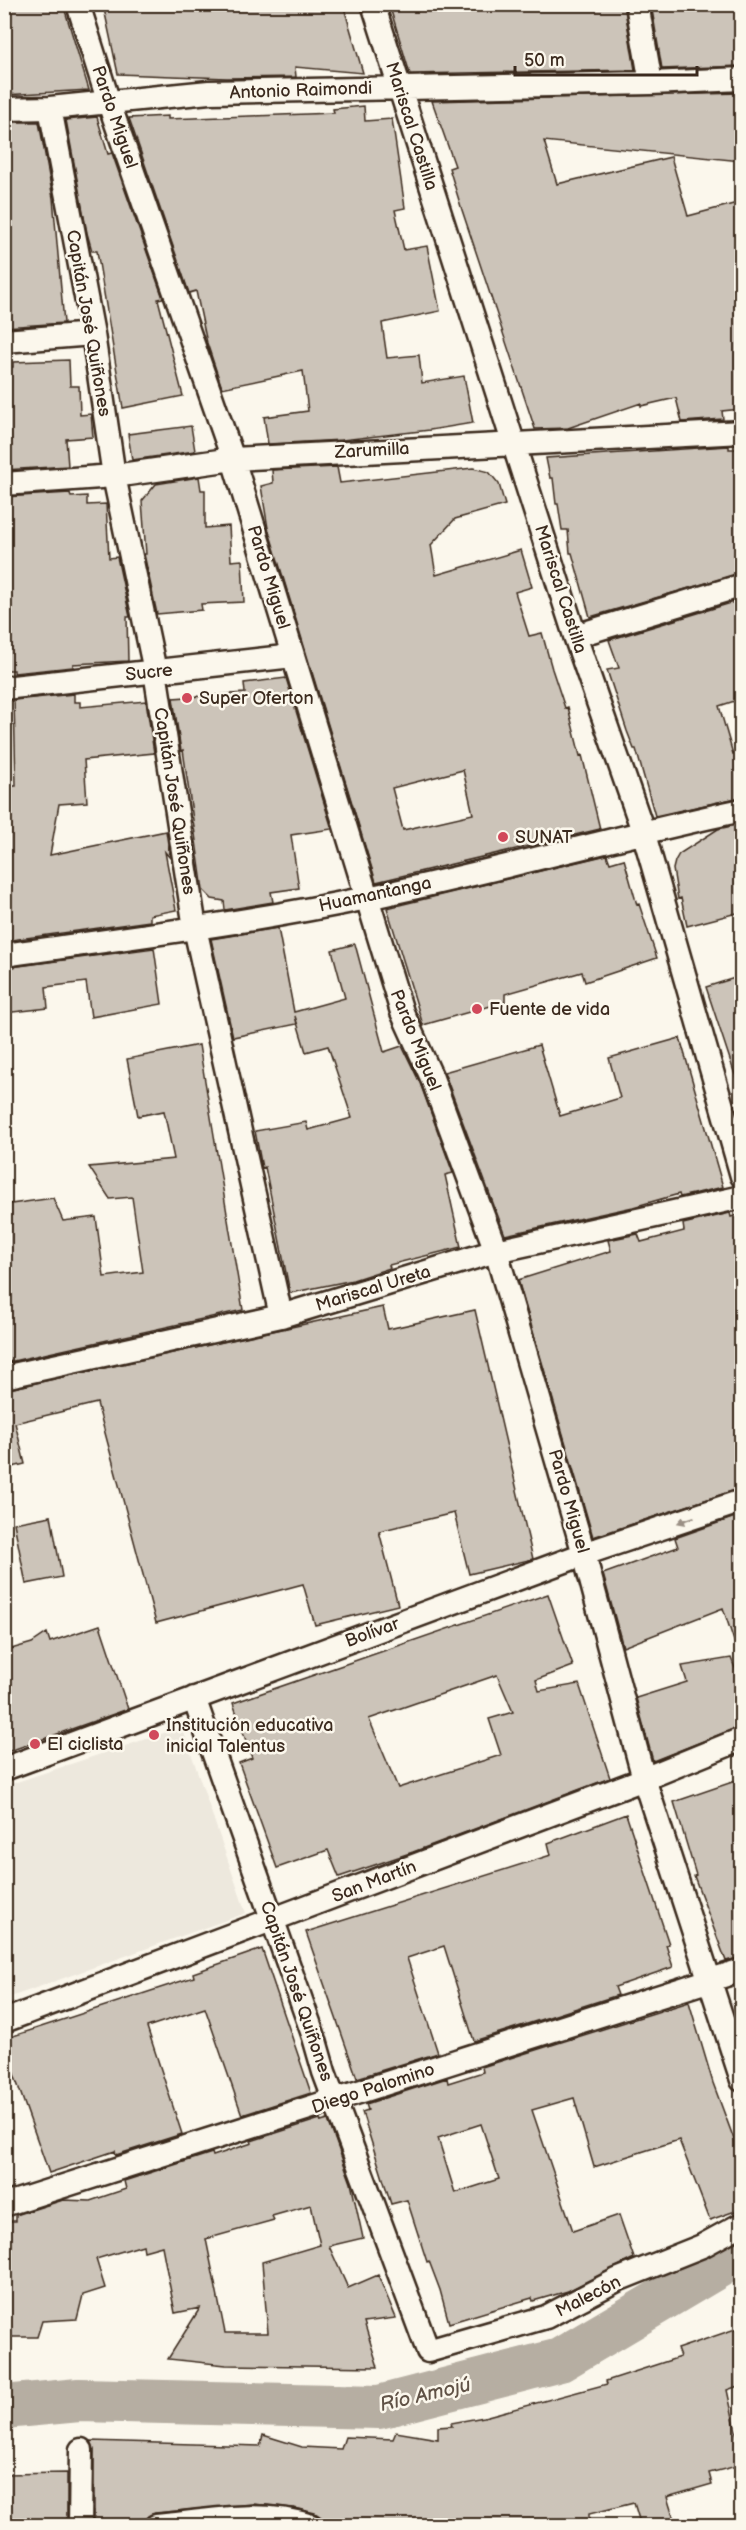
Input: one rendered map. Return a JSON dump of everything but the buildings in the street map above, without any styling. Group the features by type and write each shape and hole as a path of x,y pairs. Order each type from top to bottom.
{"street":[{"name":"Pardo Miguel","path":"78,4 109,103 233,459 402,1012 432,1078 496,1251 584,1554 644,1779 741,2080"},
{"name":"Mariscal Castilla","path":"373,4 575,636 643,831 741,1176"},
{"path":"637,4 651,83"},
{"name":"Antonio Raimondi","path":"4,109 50,108 209,92 651,83 741,79"},
{"name":"Capitán José Quiñones","path":"50,108 93,334 114,476 155,671 195,928 281,1316"},
{"path":"4,341 93,334"},
{"name":"Zarumilla","path":"4,484 114,476 233,459 513,442 741,432"},
{"path":"575,636 740,586"},
{"name":"Sucre","path":"4,688 293,656"},
{"name":"Huamantanga","path":"4,955 195,928 367,898 643,831 741,810"},
{"name":"Mariscal Ureta","path":"4,1377 281,1316 496,1251 741,1197"},
{"name":"Bolívar","path":"4,1769 584,1554 741,1501"},
{"name":"Capitán José Quiñones","path":"194,1698 260,1881 271,1920 335,2101 428,2351"},
{"name":"San Martín","path":"4,2021 644,1779 741,1738"},
{"name":"Diego Palomino","path":"4,2205 741,1970"},
{"name":"Malecón","path":"428,2351 546,2317 617,2280 702,2246 741,2224"},
{"path":"80,2526 81,2450"},
{"path":"156,2526 266,2516 289,2518 311,2526"}],"shaded area":[{"path":"182,1727 246,1913 5,1999 5,1786"}],"waterway":[{"name":"Río Amojú","path":"4,2407 79,2400 379,2407 560,2360 742,2252"}],"place":[{"name":"Super Oferton","path":"187,698"},
{"name":"SUNAT","path":"503,837"},
{"name":"Fuente de vida","path":"477,1009"},
{"name":"Institución educativa inicial Talentus","path":"154,1735"},
{"name":"El ciclista","path":"35,1744"}]}
